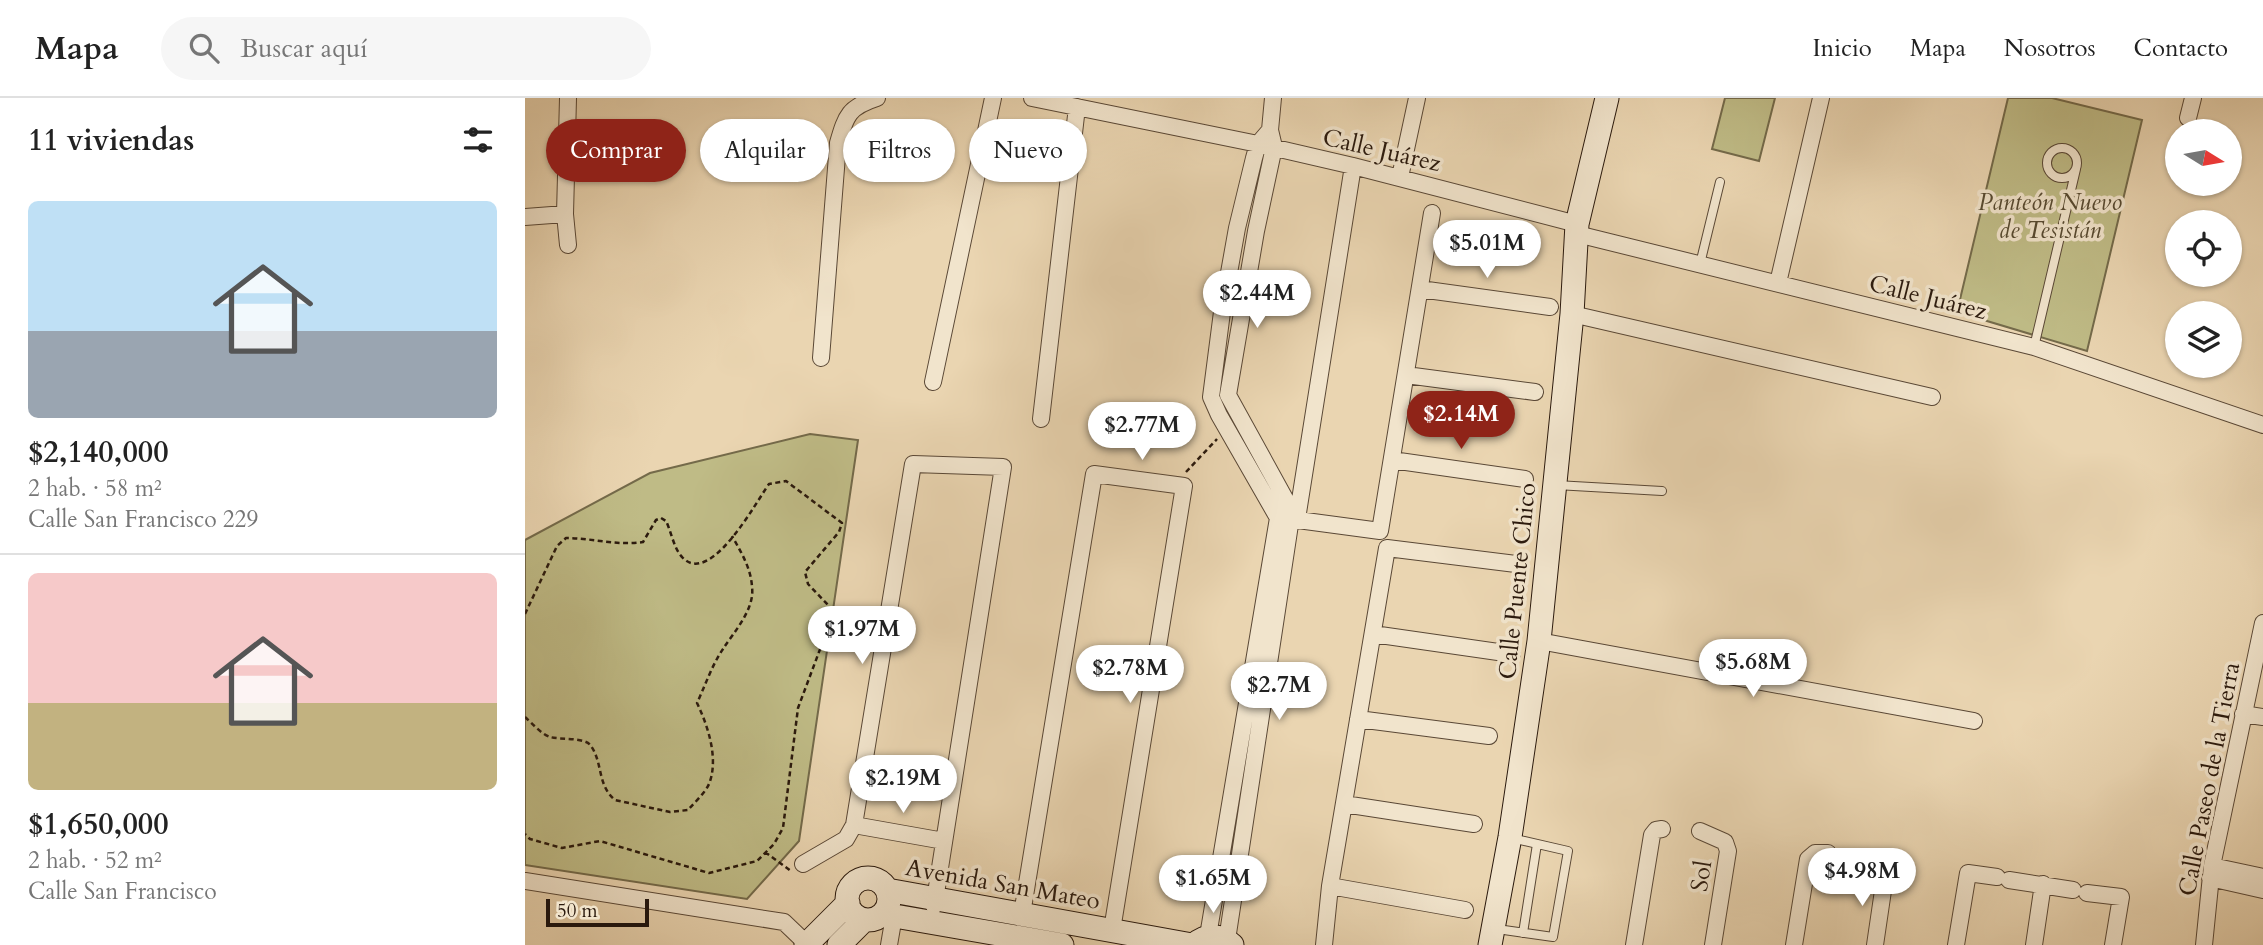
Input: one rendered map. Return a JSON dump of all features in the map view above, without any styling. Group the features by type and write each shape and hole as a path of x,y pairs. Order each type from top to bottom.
{"main road":[{"name":"Calle Puente Chico","path":"1492,937 1510,837 1539,640 1572,314 1577,229 1607,98"},
{"name":"Avenida San Mateo","path":"807,944 848,903 850,888 862,879 877,880 887,890 1023,914 1076,934 1112,930 1211,942"},
{"name":"Avenida San Mateo","path":"887,890 889,903 880,916 932,922 980,938 1062,945"},
{"path":"848,903 851,911 880,916"},
{"path":"838,945 880,916"}],"street":[{"path":"568,98 565,214 568,245"},
{"path":"821,358 838,143 845,117 859,104 877,98"},
{"path":"933,382 993,98"},
{"name":"Calle Juárez","path":"1032,98 1266,146 1400,177 1700,264 2034,346 2263,425"},
{"path":"1273,98 1266,146 1237,228 1222,312 1212,397 1213,405 1227,430 1289,518 1380,531 1432,213"},
{"path":"1400,177 1417,98"},
{"path":"1778,284 1821,98"},
{"path":"2188,118 2193,98"},
{"path":"1041,419 1077,107"},
{"path":"1266,146 1228,396 1288,504 1289,518"},
{"path":"1211,942 1353,166"},
{"path":"525,217 565,214"},
{"path":"1237,228 1255,231"},
{"path":"1420,289 1550,307"},
{"path":"1222,312 1241,315"},
{"path":"1572,314 1932,397"},
{"path":"1406,376 1535,392"},
{"path":"1213,405 1228,396"},
{"path":"1392,460 1525,479"},
{"path":"803,864 846,839 854,825 913,464 1003,467 932,922"},
{"path":"1023,914 1094,474 1184,486 1112,930"},
{"path":"1324,945 1330,886 1387,548 1516,564"},
{"name":"Calle Paseo de la Tierra","path":"2204,945 2211,872 2251,705 2263,623"},
{"path":"1373,634 1512,654"},
{"path":"1539,640 1974,721"},
{"path":"2251,705 2263,717"},
{"path":"1358,719 1489,736"},
{"path":"1344,804 1474,824"},
{"path":"854,825 944,841"},
{"path":"1634,945 1653,835 1656,830 1662,829"},
{"name":"Sol","path":"1700,831 1725,842 1728,851 1713,945"},
{"path":"1794,945 1808,859 1815,853 1828,852"},
{"path":"1869,859 1878,863 1885,877 1875,945"},
{"path":"2211,872 2263,877"},
{"path":"2211,872 2263,890"},
{"path":"1956,945 1968,873 2121,897 2113,945"},
{"path":"525,881 785,922 807,944"},
{"path":"2034,945 2043,884"},
{"path":"1330,886 1465,910"},
{"path":"980,938 985,907"},
{"path":"880,916 889,945"}],"lane":[{"path":"2034,346 2076,169"},
{"path":"1700,264 1720,181"},
{"path":"1555,485 1662,491"},
{"path":"1492,937 1523,933 1553,941 1568,850 1510,837"},
{"path":"1523,933 1537,844"}],"path":[{"path":"1184,486 1186,470 1227,430"},
{"path":"525,614 557,546 565,538 585,538 626,545 643,542 656,520 661,518 666,521 681,557 694,564 712,559 732,537 769,484 778,481 786,481 842,523 839,532 805,572 808,584 829,606 828,628 798,708 783,828 774,844 757,861 709,873 600,841 562,848 530,839 525,834"},
{"path":"525,716 547,736 566,741 583,740 591,745 608,794 615,800 670,811 688,810 709,784 713,757 704,718 697,703 722,650 734,634 750,602 753,588 747,566 732,537"},
{"path":"765,852 791,871 803,864"}],"green space":[{"path":"1725,98 1775,98 1759,161 1712,149"},
{"name":"Panteón Nuevo de Tesistán","path":"2008,98 2052,98 2142,120 2087,351 1957,312"},
{"path":"810,434 858,440 799,841 747,899 525,865 525,540 650,473"}]}
